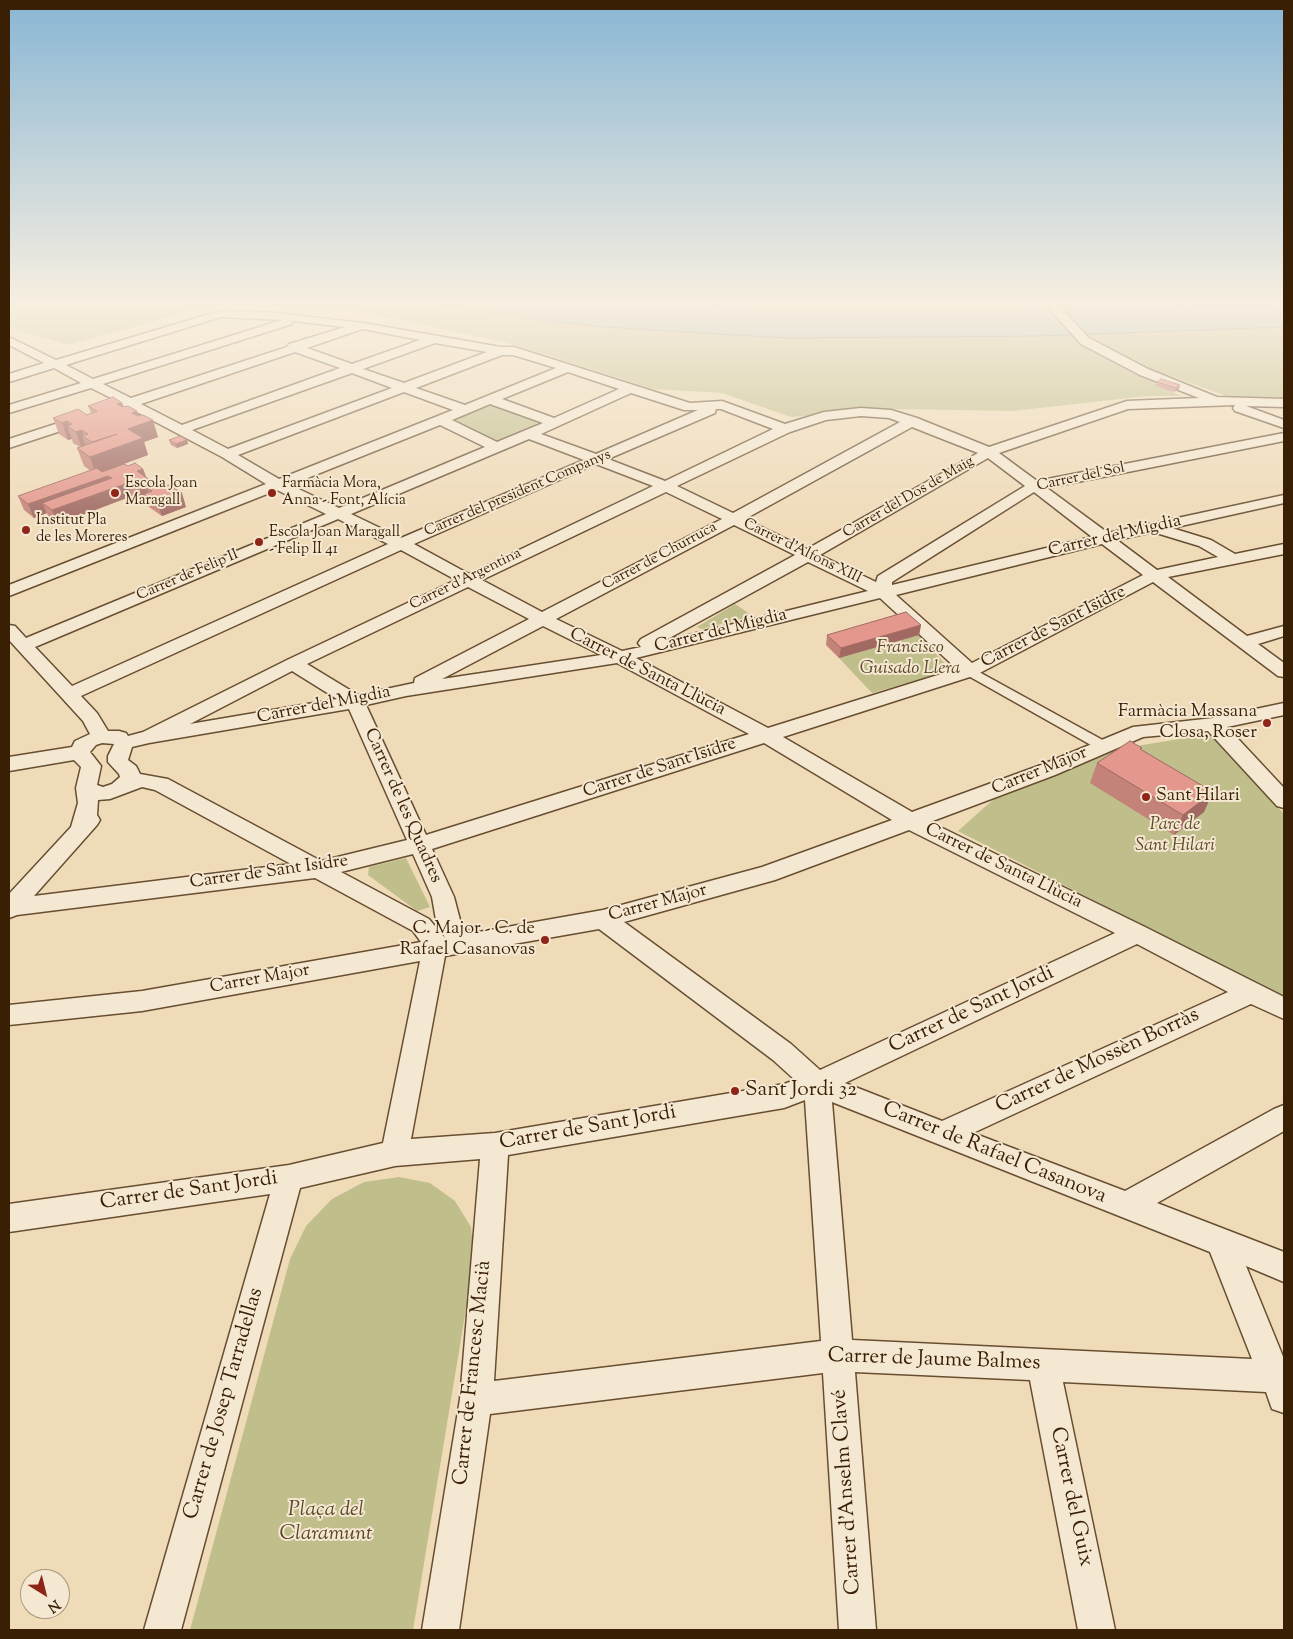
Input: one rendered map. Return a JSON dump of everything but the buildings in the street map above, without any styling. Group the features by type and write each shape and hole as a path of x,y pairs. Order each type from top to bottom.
{"street":[{"name":"Carrer de Santa Llùcia","path":"89,381 227,454 277,484 401,544 466,580 620,658 765,736 912,822 1137,933 1284,1009"},
{"path":"9,409 97,381"},
{"path":"110,410 197,381"},
{"path":"180,430 313,381"},
{"path":"386,381 465,410"},
{"path":"227,454 421,381"},
{"path":"9,591 535,381"},
{"path":"605,381 689,407 722,405 785,429"},
{"path":"1169,381 1284,424"},
{"name":"Carrer de Felip II","path":"23,646 529,434 629,389"},
{"path":"491,400 554,422"},
{"name":"Carrer del Dos de Maig","path":"620,658 808,555 989,452 1127,405 1219,401 1284,403"},
{"name":"Carrer del president Companys","path":"68,695 401,544 722,405"},
{"name":"Carrer d'Argentina","path":"149,737 293,664 466,580 785,429 824,416 862,412 883,413 912,422 989,452 1284,672"},
{"path":"9,444 92,416"},
{"path":"441,420 496,447"},
{"name":"Carrer de Churruca","path":"406,690 734,519 912,422"},
{"name":"Carrer d'Alfons XIII","path":"529,434 666,486 883,592 970,671"},
{"name":"Carrer del Sol","path":"883,592 884,580 1034,486 1284,437"},
{"name":"Carrer del Migdia","path":"124,743 149,737 355,702 406,690 620,658 1106,538 1284,499"},
{"path":"1156,528 1205,542 1232,559"},
{"name":"Carrer de Sant Isidre","path":"10,908 320,869 419,845 970,671 1155,575 1284,549"},
{"path":"9,630 90,718 98,729 100,736"},
{"path":"1244,642 1284,631"},
{"path":"293,664 355,702"},
{"path":"970,671 1103,746"},
{"name":"Carrer de les Quadres","path":"355,702 443,897 448,920 455,934 471,943"},
{"name":"Carrer Major","path":"9,1015 142,1001 602,919 767,874 912,822 1048,770 1140,732 1213,724 1284,709"},
{"path":"1213,724 1284,801"},
{"path":"10,908 130,777 129,771 118,762 118,756 124,743 119,737 100,736 82,746 80,752 82,757 91,766 86,788 88,803 80,830"},
{"path":"9,764 80,752"},
{"path":"86,788 94,793 103,794 142,780 161,784 421,925 437,949 394,1153"},
{"path":"421,925 435,916 443,897"},
{"name":"Carrer de Rafael Casanova","path":"602,919 782,1052 817,1084 1284,1268"},
{"name":"Carrer de Sant Jordi","path":"9,1218 289,1178 394,1153 495,1145 784,1096 817,1084 1137,933"},
{"name":"Carrer de Mossèn Borràs","path":"944,1133 1252,992"},
{"name":"Carrer d'Anselm Clavé","path":"817,1084 858,1630"},
{"path":"1125,1206 1284,1117"},
{"name":"Carrer de Francesc Macià","path":"440,1630 476,1399 495,1145"},
{"name":"Carrer de Josep Tarradellas","path":"162,1630 289,1178"},
{"path":"1221,1243 1280,1387"},
{"name":"Carrer de Jaume Balmes","path":"476,1399 838,1355 1043,1364 1280,1387"},
{"name":"Carrer del Guix","path":"1043,1364 1097,1630"}],"green space":[{"path":"629,381 1151,381 1181,396 1148,396 1012,411 895,409 791,417 722,393 653,389"},
{"path":"1186,381 1284,381 1284,398 1229,397"},
{"path":"494,405 537,420 536,424 497,440 490,439 456,422 459,417 484,406"},
{"path":"735,604 753,616 701,629 697,627"},
{"name":"Francisco Guisado Llera","path":"919,635 945,664 946,669 943,673 872,693 839,658"},
{"name":"Parc de Sant Hilari","path":"1210,734 1284,814 1284,998 958,831 995,798 1118,749"},
{"path":"406,858 430,907 417,911 368,875 369,867"},
{"name":"Plaça del Claramunt","path":"399,1177 430,1183 455,1201 471,1227 474,1260 413,1630 190,1630 290,1259 306,1226 332,1199 364,1182"}],"place":[{"name":"Escola Joan Maragall","path":"115,493"},
{"name":"Farmàcia Mora, Anna - Font, Alícia","path":"272,493"},
{"name":"Institut Pla de les Moreres","path":"26,530"},
{"name":"Escola Joan Maragall - Felip II 41","path":"259,542"},
{"name":"Farmàcia Massana Closa, Roser","path":"1267,723"},
{"name":"Sant Hilari","path":"1146,797"},
{"name":"C. Major - C. de Rafael Casanovas","path":"545,940"},
{"name":"Sant Jordi 32","path":"735,1091"}]}
